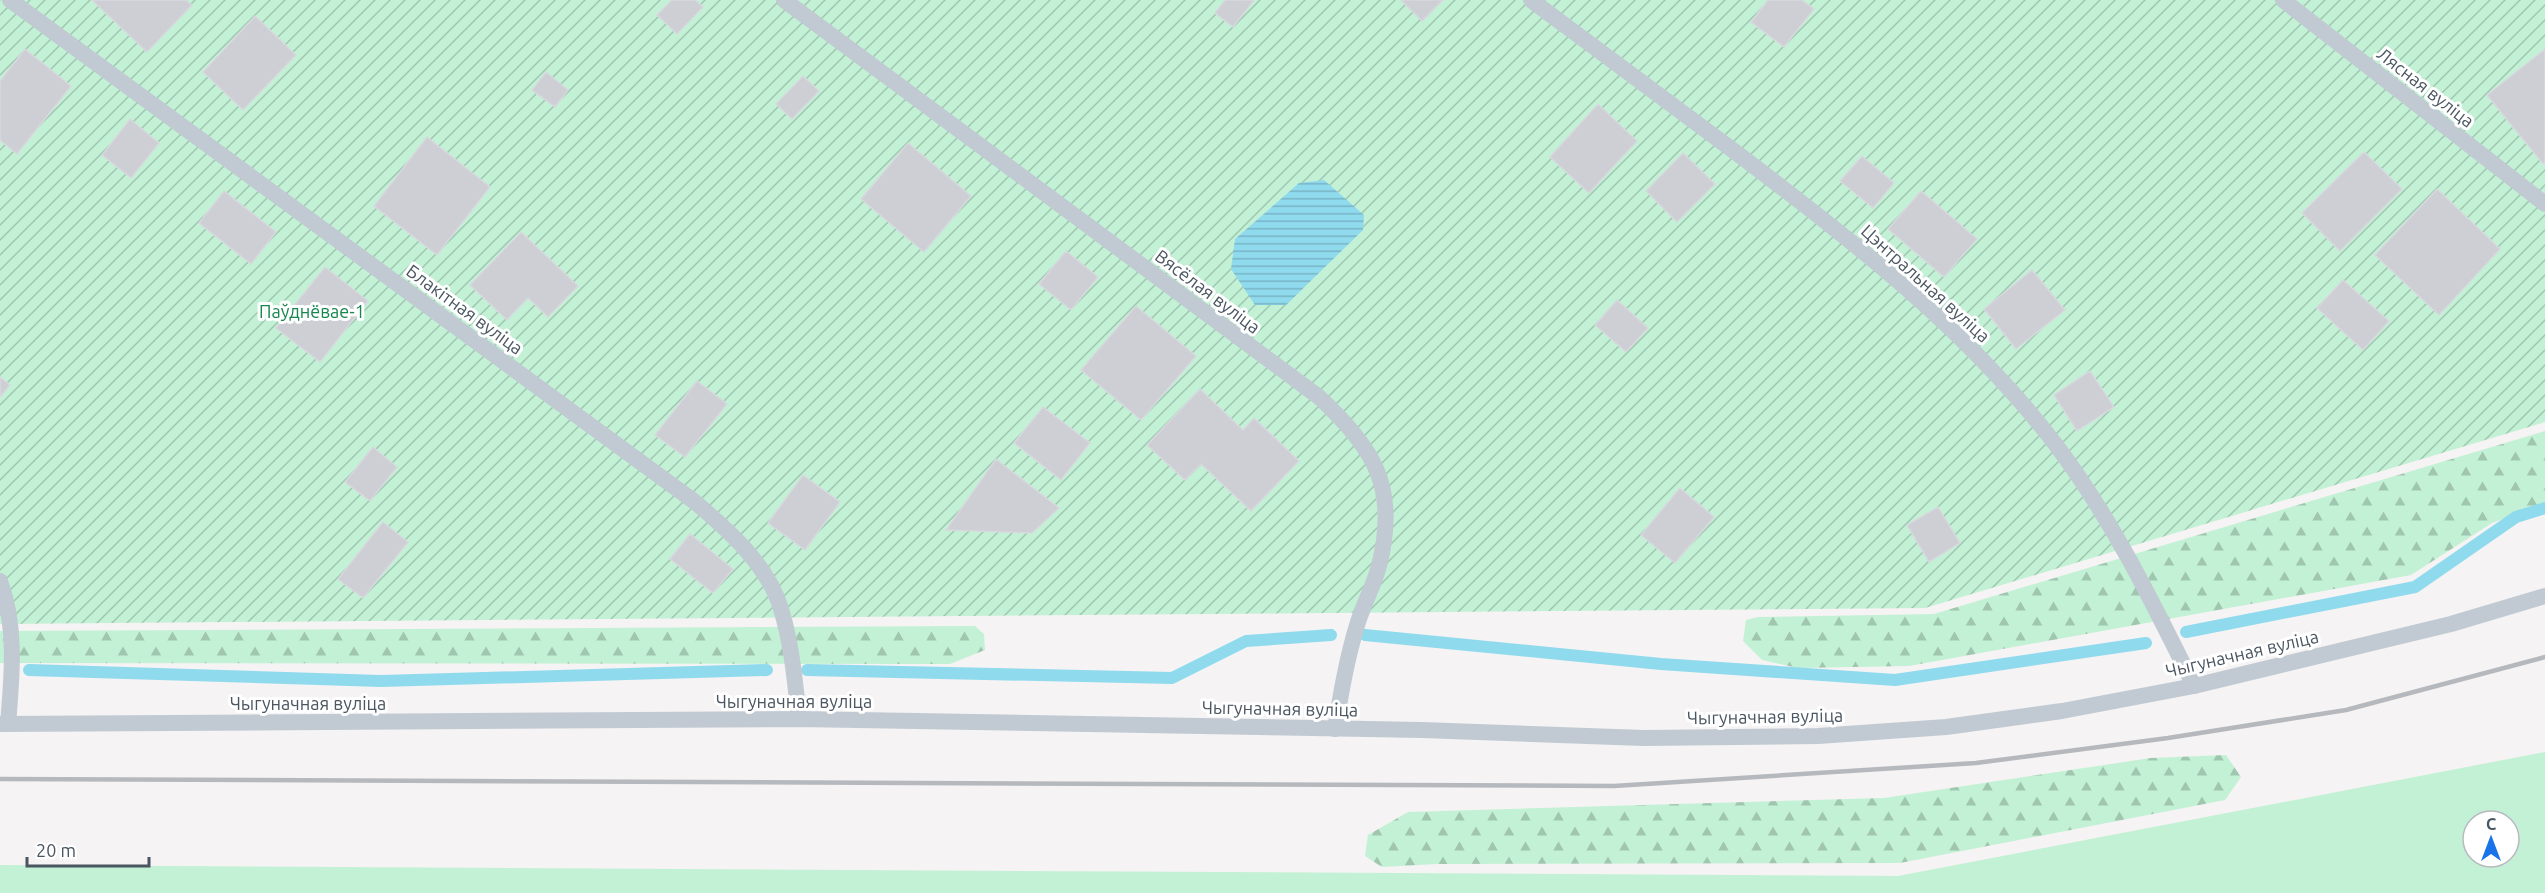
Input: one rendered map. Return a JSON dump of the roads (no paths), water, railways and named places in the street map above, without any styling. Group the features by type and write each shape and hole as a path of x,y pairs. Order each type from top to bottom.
{"lane":[{"name":"Блакітная вуліца","path":"10,0 695,502 728,530 758,565 781,607 791,654 799,719"},
{"name":"Вясёлая вуліца","path":"784,0 1319,397 1366,445 1378,470 1386,515 1378,567 1350,651 1335,729"},
{"name":"Цэнтральная вуліца","path":"1531,0 1806,206 1949,325 2008,387 2057,447 2101,513 2148,593 2193,686"},
{"name":"Лясная вуліца","path":"2283,0 2545,204"},
{"path":"0,581 7,599 11,628 4,724"},
{"name":"Чыгуначная вуліца","path":"4,724 799,719 1335,729 1644,738 1818,736 1946,727 2062,711 2193,686 2451,624 2545,596"}],"water":[{"path":"1324,180 1364,215 1363,230 1286,305 1255,305 1231,269 1235,239 1299,183"}],"waterway":[{"path":"2186,632 2415,587 2516,517 2545,508"},
{"path":"807,670 1172,678 1246,641 1331,635"},
{"path":"1365,635 1661,664 1895,680 2146,643"},
{"path":"29,670 381,681 767,670"}],"railway":[{"path":"0,779 1614,786 1976,763 2168,738 2346,710 2545,657"}],"park label":[{"name":"Паўднёвае-1","path":"312,311"}]}
